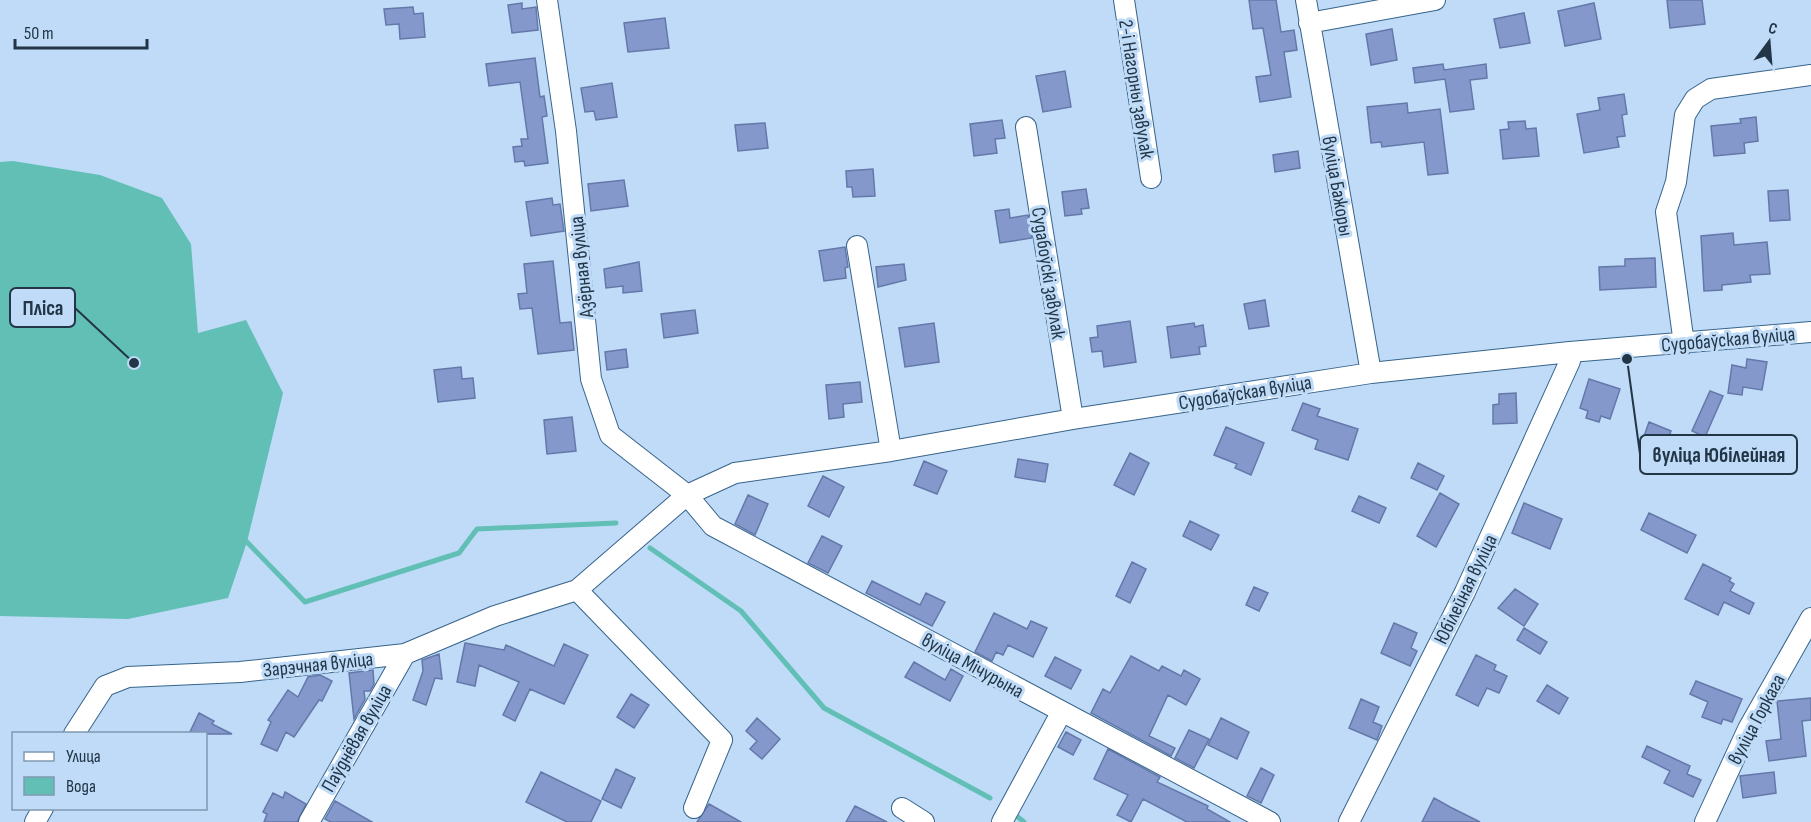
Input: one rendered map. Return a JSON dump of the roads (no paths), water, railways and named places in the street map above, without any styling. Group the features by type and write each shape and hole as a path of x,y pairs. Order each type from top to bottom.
{"street":[{"name":"Азёрная вуліца","path":"547,0 569,154 591,379 610,435 687,495"},
{"name":"2-і Нагорны завулак","path":"1124,0 1151,178"},
{"name":"вуліца Бажоры","path":"1306,0 1371,373"},
{"path":"1309,22 1435,0"},
{"path":"1684,344 1666,212 1676,182 1685,115 1695,99 1711,89 1811,75"},
{"name":"Судабоўскі завулак","path":"1026,127 1073,419"},
{"path":"857,246 891,451"},
{"name":"Судобаўская вуліца","path":"687,495 735,473 891,451 1073,419 1371,373 1569,352 1811,332"},
{"name":"Юбілейная вуліца","path":"1349,822 1465,592 1570,361 1569,352"},
{"name":"Зарэчная вуліца","path":"75,732 105,687 128,677 240,672 405,654 495,616 577,590 687,495"},
{"name":"вуліца Мічурына","path":"687,495 713,526 1270,822"},
{"path":"577,590 722,740 694,808"},
{"name":"вуліца Горкага","path":"1706,822 1748,729 1811,618"},
{"name":"Паўднёвая вуліца","path":"309,822 405,654"},
{"path":"1002,822 1061,712"},
{"path":"902,808 924,822"}],"water":[{"path":"13,161 100,175 162,198 191,244 198,333 246,320 283,393 247,542 228,598 128,619 0,616 0,162"}],"waterway":[{"path":"247,542 305,602 459,553 477,529 616,523"},
{"path":"650,548 741,611 824,708 990,798"},
{"path":"1013,813 1024,822"}],"place":[{"name":"вуліца Юбілейная","path":"1627,359"},
{"name":"Пліса","path":"134,363"}]}
